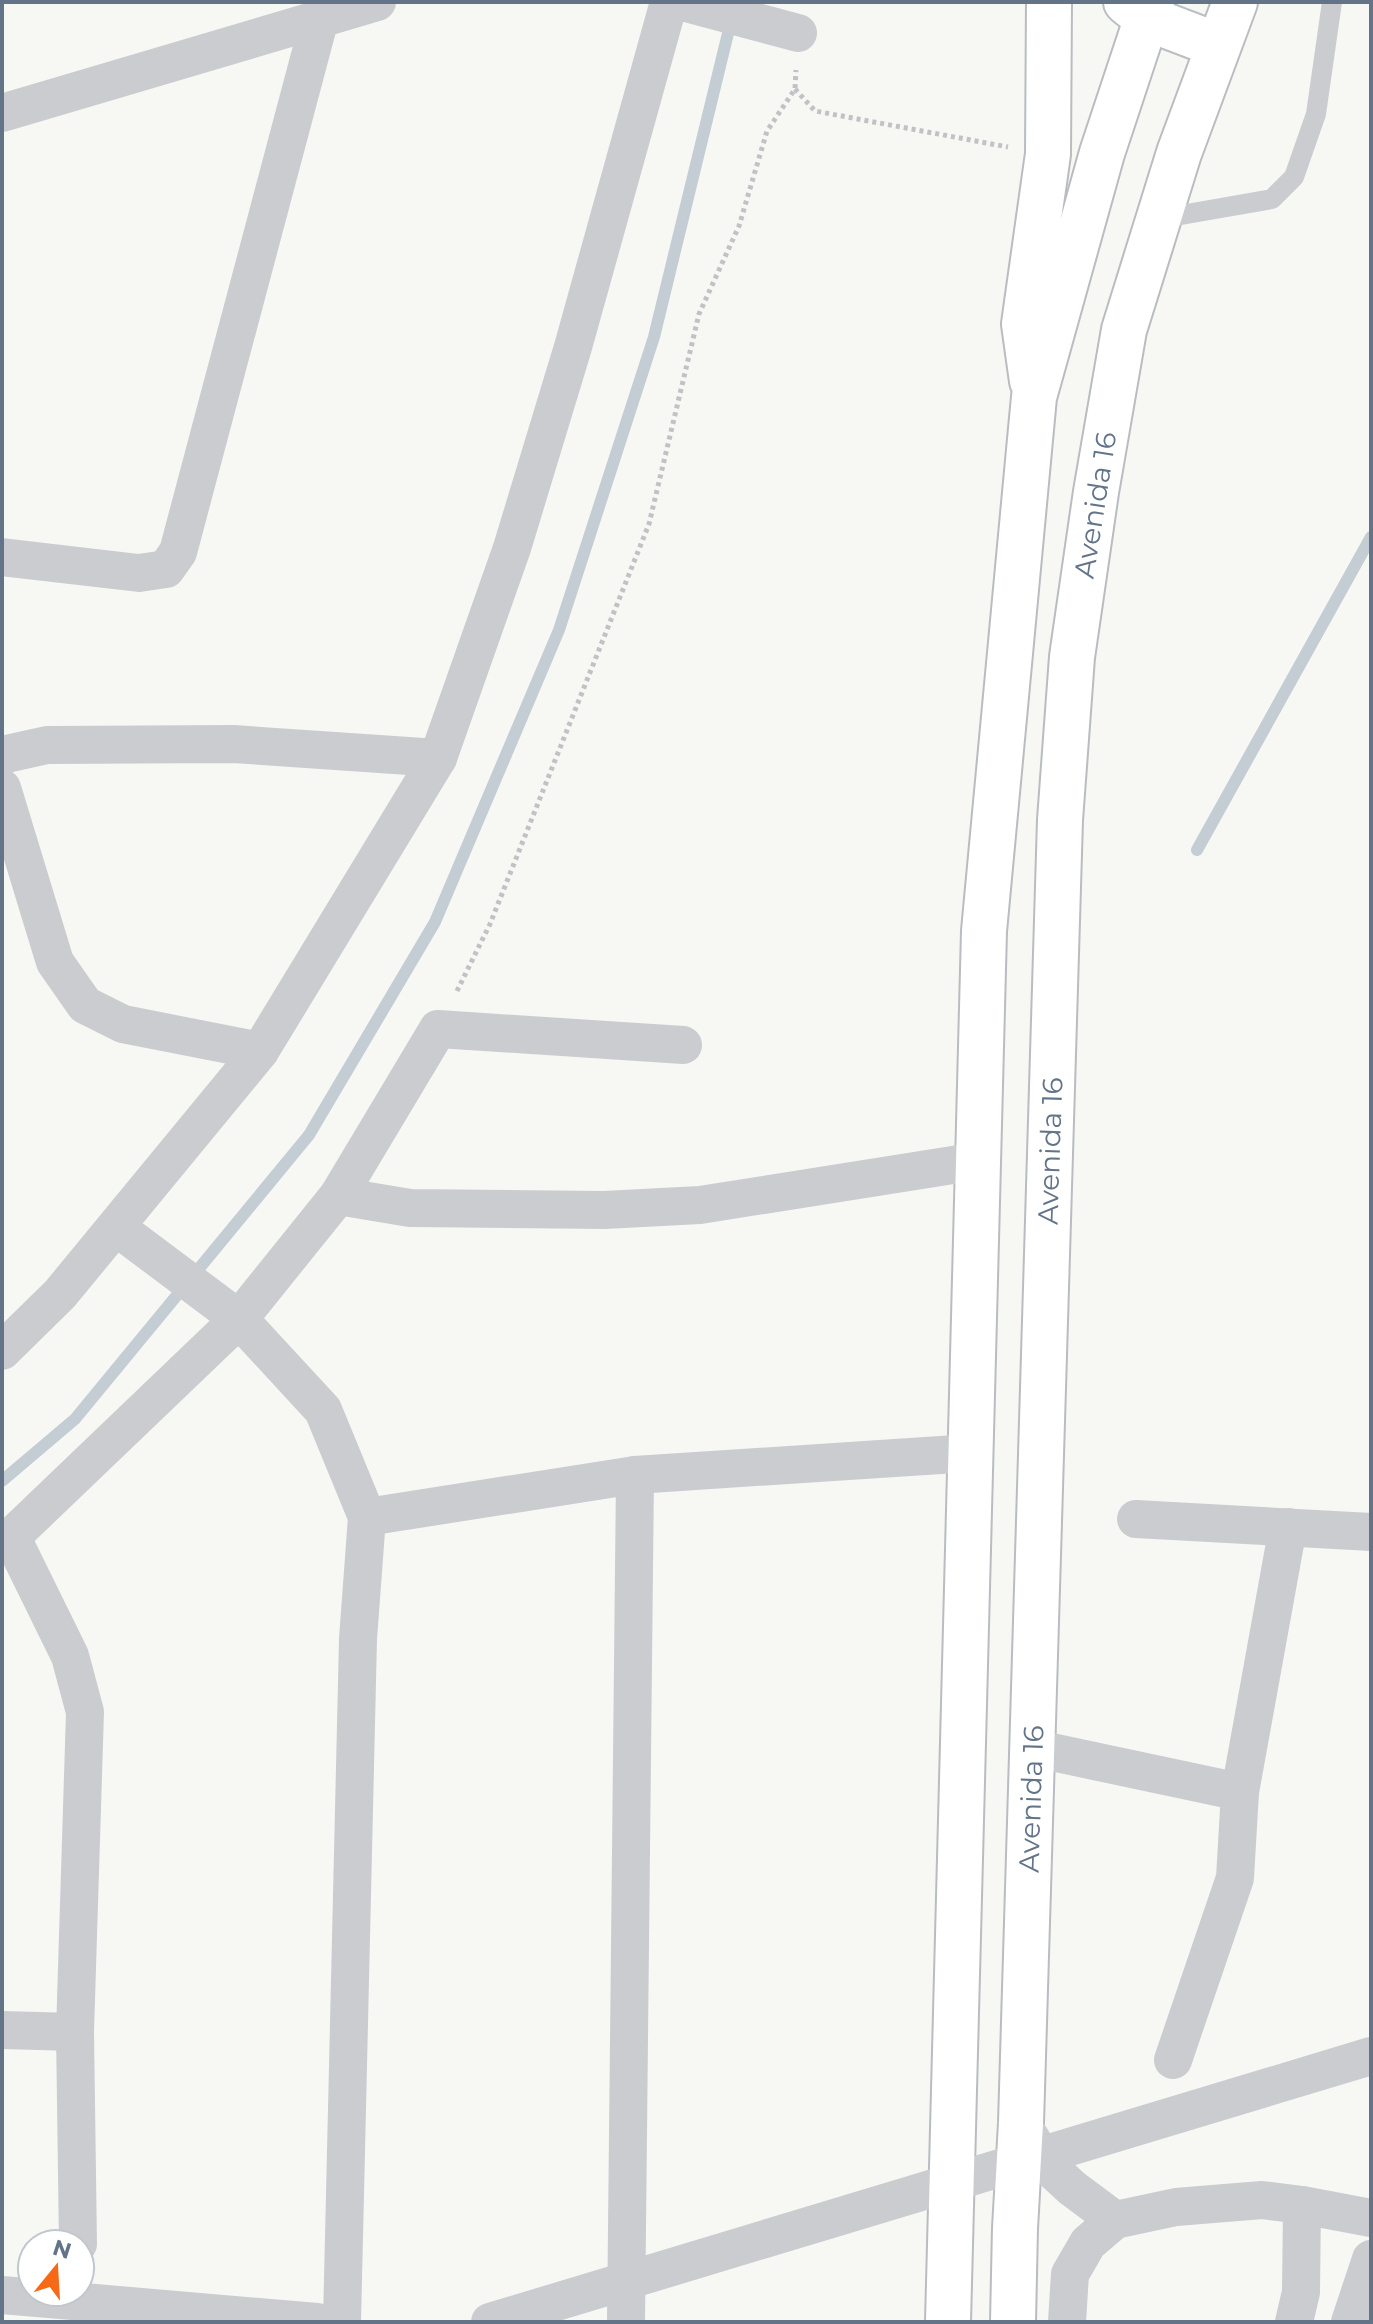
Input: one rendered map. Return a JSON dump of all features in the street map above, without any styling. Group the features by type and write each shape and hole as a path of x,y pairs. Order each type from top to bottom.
{"main road":[{"path":"1034,397 1024,324 1048,154 1049,2"},
{"path":"948,2322 984,931 1034,397 1142,7 1225,15"},
{"name":"Avenida 16","path":"1013,2322 1060,835 1072,657 1124,330 1225,15"}],"street":[{"path":"4,104 263,18 320,18 377,2"},
{"path":"2,1351 60,1294 260,1051 438,758 512,548 573,347 669,2"},
{"path":"682,2 798,33"},
{"path":"2,557 139,573 166,569 178,552 320,18"},
{"path":"2,755 47,745 233,744 438,758"},
{"path":"5,813 55,962 85,1005 123,1024 260,1051"},
{"path":"78,2228 75,2032 85,1712 70,1656 7,1542 239,1319 338,1196 438,1029 683,1045"},
{"path":"338,1196 410,1208 604,1210 700,1205 978,1161"},
{"path":"116,1227 239,1319 323,1410 367,1517 358,1639 342,2322"},
{"path":"367,1517 635,1475 971,1453"},
{"path":"626,2322 635,1475"},
{"path":"1136,1519 1371,1532"},
{"path":"1173,2060 1235,1878 1240,1792 1288,1527"},
{"path":"1033,1748 1240,1792"},
{"path":"2,2030 75,2032"},
{"path":"490,2322 1371,2056"},
{"path":"1021,2123 1046,2164 1115,2220"},
{"path":"1067,2322 1070,2274 1088,2243 1115,2220 1176,2207 1262,2200 1371,2218"},
{"path":"1302,2205 1298,2307 1353,2311 1371,2259"},
{"path":"96,2298 317,2322"}],"lane":[{"path":"1158,219 1272,199 1294,177 1316,114 1332,2"}],"path":[{"path":"438,1029 490,924 649,524 699,314 739,226 767,131 795,89 798,33"},
{"path":"795,89 815,111 1048,154"}],"waterway":[{"path":"2,1481 75,1419 309,1135 435,922 559,630 654,337 731,21"},
{"path":"1197,850 1371,537"}]}
